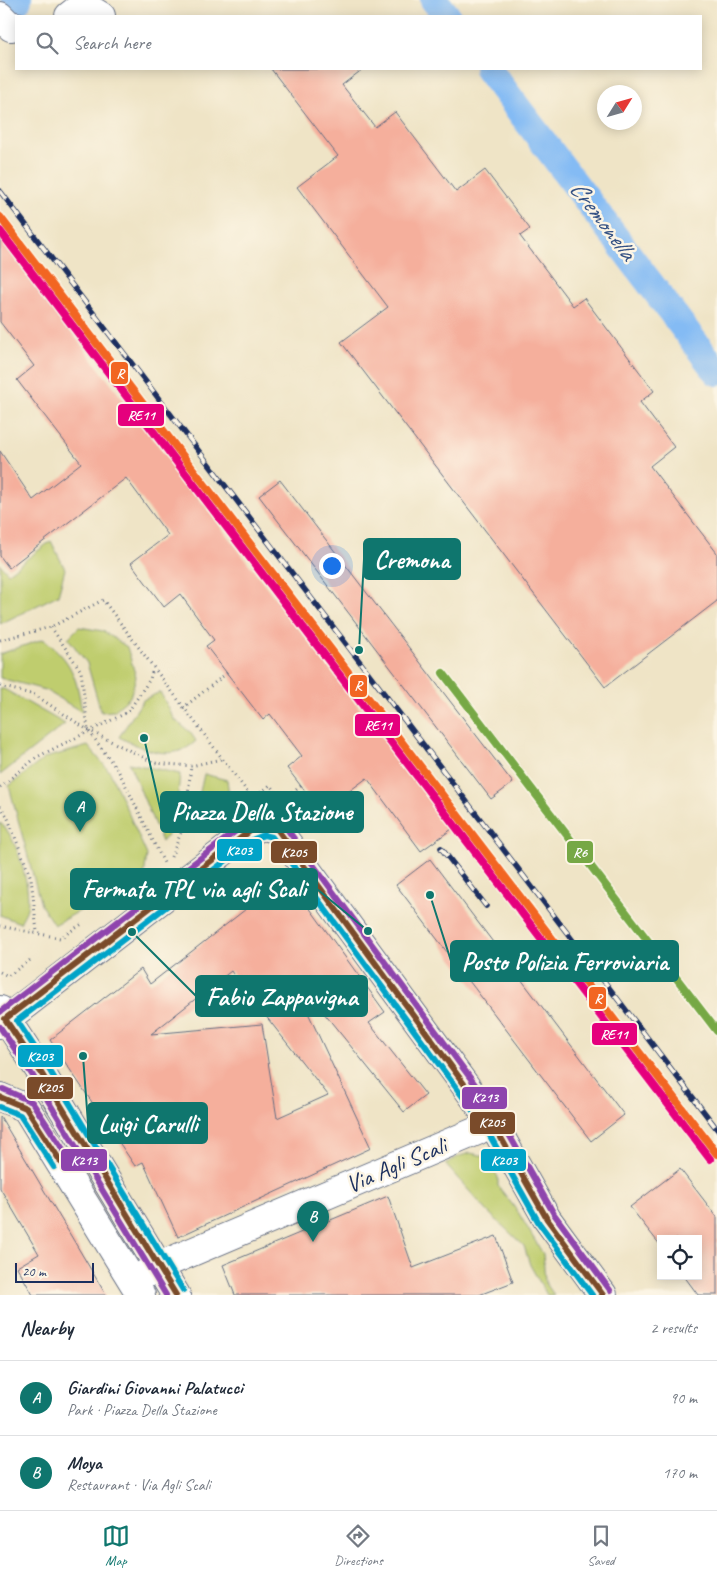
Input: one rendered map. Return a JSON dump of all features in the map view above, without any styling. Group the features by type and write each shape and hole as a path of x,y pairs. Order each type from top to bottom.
{"street":[{"path":"70,15 83,5 99,15"},
{"path":"0,16 12,27 15,26"},
{"path":"176,1295 1,1017 250,831 263,826 277,830 492,1122 547,1219 603,1295"},
{"path":"0,1097 26,1108 134,1290"},
{"name":"Via Agli Scali","path":"134,1290 159,1266 477,1131 492,1122"}],"path":[{"path":"0,640 4,637 51,627 102,600 221,759 277,830"},
{"path":"51,627 81,671 88,730 119,772 166,868 185,823 191,766"},
{"path":"0,787 37,756 128,712 150,679 153,668"},
{"path":"183,708 227,673"},
{"path":"0,686 35,695 88,730 155,763 191,766 221,759"},
{"path":"253,799 270,785 282,801 301,786"},
{"path":"0,806 7,816 31,878 36,932"},
{"path":"0,926 60,938 85,922"},
{"path":"0,972 8,976 32,958"}],"green space":[{"path":"51,541 65,569 58,595 0,624 0,564 8,573"},
{"path":"79,627 103,631 127,647 136,677 130,697 114,711 101,712 87,663 68,638"},
{"path":"43,639 61,654 72,671 78,689 82,712 45,690 0,678 0,654"},
{"path":"0,689 4,689 65,724 0,775"},
{"path":"160,692 175,720 190,732 196,741 187,748 168,753 158,752 148,750 119,737 143,700"},
{"path":"88,746 110,772 147,855 144,876 54,925 41,905 9,786 45,758"},
{"path":"129,763 180,774 175,825 162,842"},
{"path":"204,774 227,780 230,801 199,820 195,814"},
{"path":"0,823 12,838 25,876 28,900 20,923 0,915"},
{"path":"470,1153 485,1156 498,1177 498,1186 518,1212 543,1254 545,1282 554,1295 547,1295 530,1265 524,1246 488,1212 445,1164"}],"building":[{"path":"272,70 362,70 342,85 375,127 395,112 456,192 485,170 530,229 520,236 573,306 584,298 654,391 640,402 674,447 650,466 717,553 717,601 605,687 341,342 388,307 297,187 338,156"},
{"path":"0,239 452,829 421,851 367,778 321,812 287,768 302,756 270,714 263,720 206,646 214,640 180,594 164,607 131,563 168,535 126,478 9,568 0,556 0,451 33,500 81,463 17,380 34,366 0,322"},
{"path":"280,480 513,783 491,799 259,496"},
{"path":"430,859 624,1115 591,1141 396,885"},
{"path":"287,877 385,1012 369,1023 426,1095 404,1112 302,986 297,989 371,1148 178,1237 143,1162 135,1166 50,1040 141,969 150,984","holes":["231,971 328,1095 277,1118 262,1024 151,1034"]},
{"path":"0,1116 106,1295 33,1295 17,1267 39,1254 0,1188"},
{"path":"680,1169 717,1217 717,1295 698,1295 687,1280 702,1280 702,1235 657,1235 657,1241 630,1207"},
{"path":"388,1196 413,1268 496,1236 513,1282 479,1295 235,1295 223,1265"}],"waterway":[{"path":"14,5 18,0"},
{"name":"Cremonella","path":"434,0 446,15"},
{"name":"Cremonella","path":"489,70 717,372"}],"railway":[{"path":"0,191 717,1129"},
{"path":"441,848 486,906"}],"transit line":[{"name":"R","path":"0,217 717,1154"},
{"name":"RE11","path":"0,231 710,1159"},
{"name":"R6","path":"443,673 717,1031"},
{"name":"K213","path":"0,1012 245,824 262,817 281,821 499,1117 554,1214 610,1290"},
{"name":"K205","path":"176,1295 40,1071 5,1019 250,831 263,826 277,829 492,1122 547,1219 603,1295"},
{"name":"K203","path":"183,1290 47,1066 17,1021 254,839 264,835 272,837 485,1127 539,1223 592,1295"},
{"name":"K213","path":"0,1027 33,1076 166,1295"},
{"name":"K213","path":"3,1089 32,1102 68,1157"},
{"name":"K205","path":"0,1097 26,1108 61,1162"},
{"name":"K203","path":"0,1107 20,1115 54,1167"}],"place":[{"name":"Cremona","path":"359,650"},
{"name":"Piazza Della Stazione","path":"144,738"},
{"name":"Giardini Giovanni Palatucci","path":"80,832"},
{"name":"Posto Polizia Ferroviaria","path":"430,895"},
{"name":"Fermata TPL via agli Scali","path":"368,931"},
{"name":"Fabio Zappavigna","path":"132,932"},
{"name":"Luigi Carulli","path":"83,1056"},
{"name":"Moya","path":"313,1242"}]}
